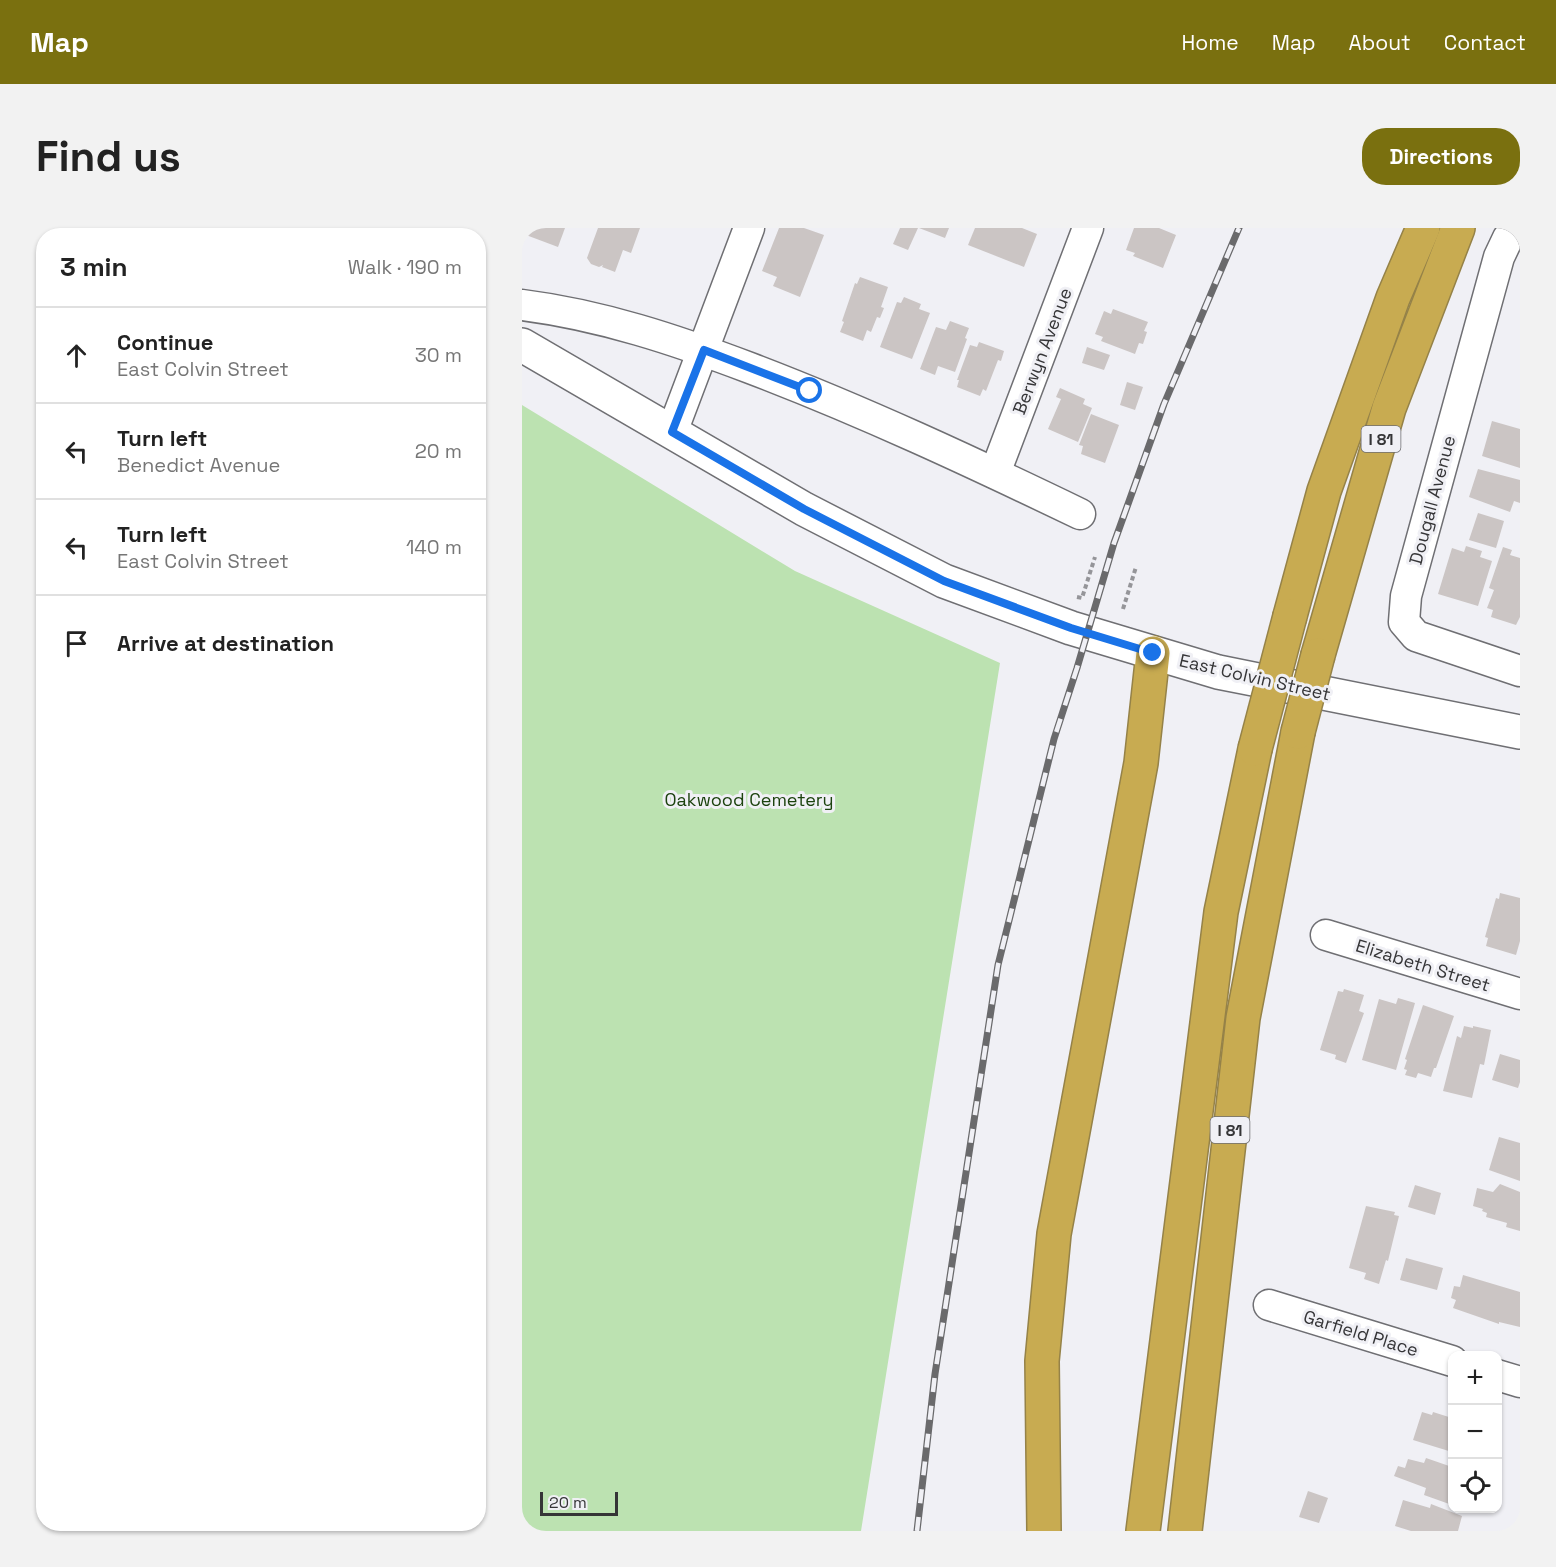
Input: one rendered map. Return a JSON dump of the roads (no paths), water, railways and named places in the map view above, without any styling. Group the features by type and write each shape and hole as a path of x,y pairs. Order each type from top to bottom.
{"highway":[{"name":"I 81","path":"1143,1531 1221,912 1255,749 1324,491 1394,298 1423,228"},
{"name":"I 81","path":"1185,1531 1243,1018 1298,732 1389,408 1458,228"},
{"path":"1044,1531 1042,1361 1054,1234 1141,763 1153,653"}],"street":[{"path":"672,432 749,228"},
{"name":"Berwyn Avenue","path":"995,473 1088,228"},
{"name":"Dougall Avenue","path":"1519,228 1508,237 1499,257 1406,596 1404,622 1416,636 1520,671"},
{"path":"522,304 554,309 627,327 704,350 810,391 995,473 1080,514"},
{"name":"East Colvin Street","path":"522,345 804,509 944,581 1071,628 1218,672 1520,732"},
{"name":"Elizabeth Street","path":"1326,935 1520,994"},
{"name":"Garfield Place","path":"1269,1305 1448,1360"},
{"path":"1502,1377 1520,1382"}],"railway":[{"path":"917,1531 935,1374 998,965 1054,739 1114,543 1164,404 1239,228"}],"park label":[{"name":"Oakwood Cemetery","path":"749,799"}]}
